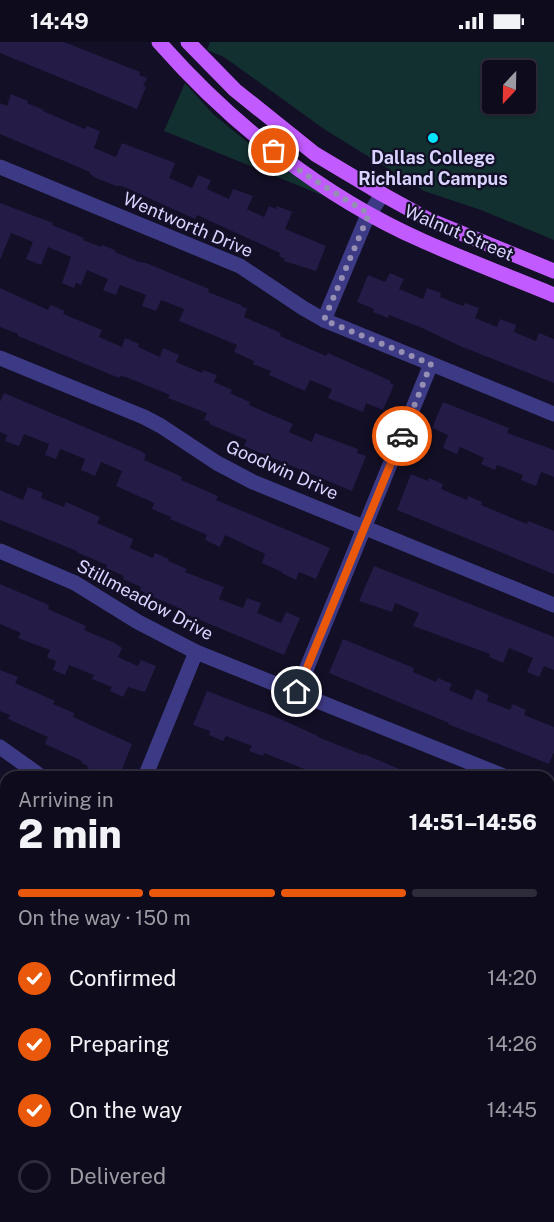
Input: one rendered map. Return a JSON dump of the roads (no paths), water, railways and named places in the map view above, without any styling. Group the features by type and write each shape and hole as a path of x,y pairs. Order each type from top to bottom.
{"main road":[{"name":"Walnut Street","path":"159,42 228,112 303,173 369,214 422,241 554,295"},
{"name":"Walnut Street","path":"188,42 235,90 315,154 429,220 554,271"}],"street":[{"name":"Wentworth Drive","path":"0,167 240,266 303,309 324,320 554,414"},
{"path":"324,320 369,214 382,194"},
{"name":"Goodwin Drive","path":"0,358 144,417 217,463 253,482 554,605"},
{"path":"297,692 431,364"},
{"name":"Stillmeadow Drive","path":"0,550 75,583 138,622 196,652 491,771"},
{"path":"147,771 196,652"},
{"path":"0,747 34,771"}],"place":[{"name":"Dallas College Richland Campus","path":"433,138"}]}
